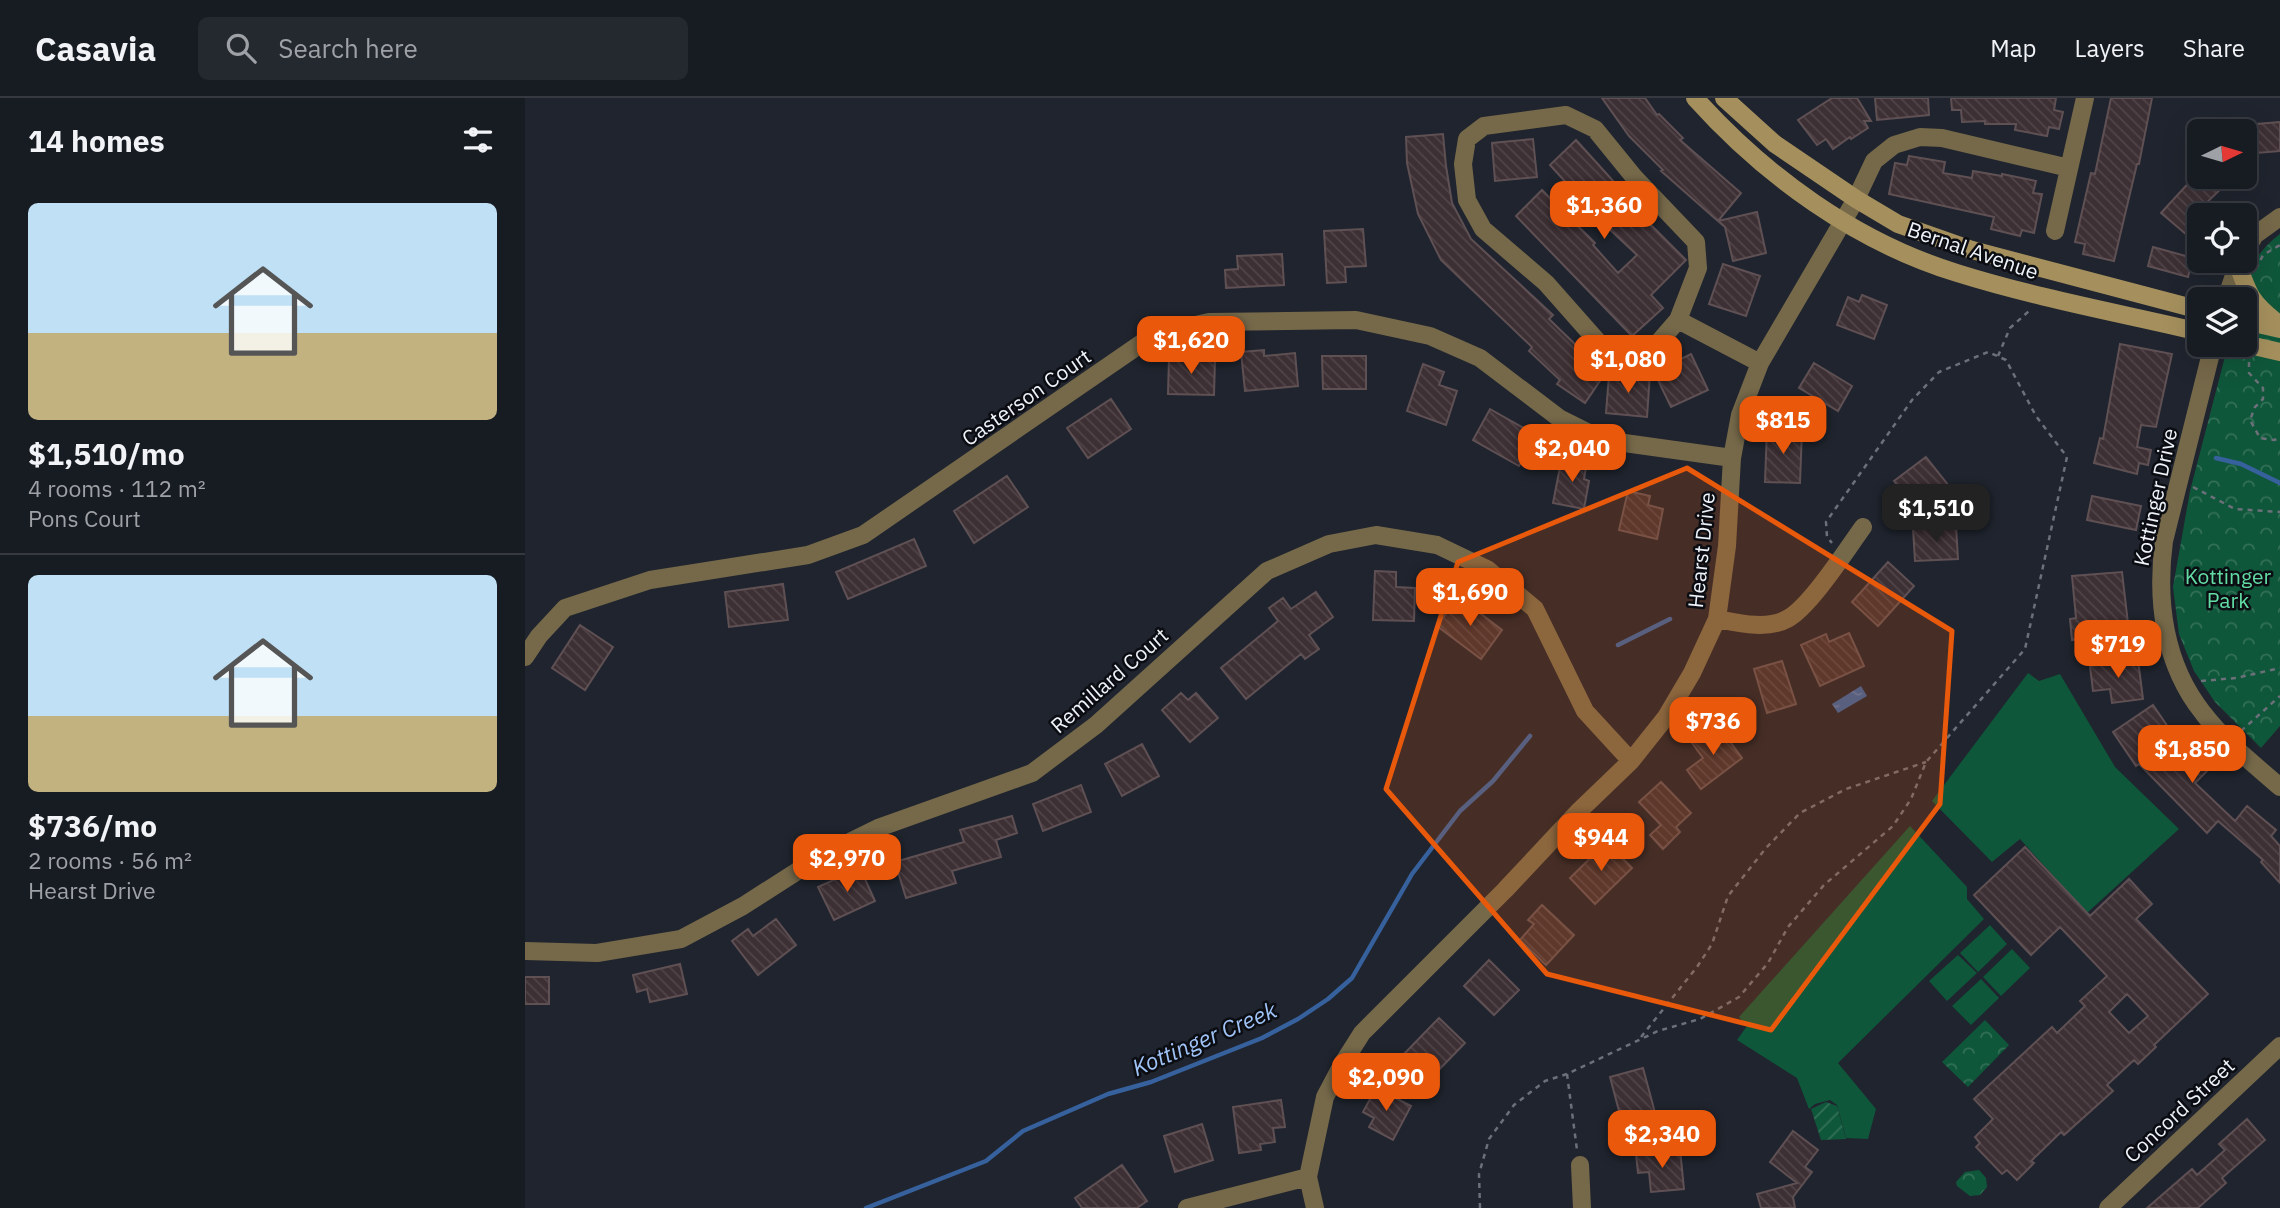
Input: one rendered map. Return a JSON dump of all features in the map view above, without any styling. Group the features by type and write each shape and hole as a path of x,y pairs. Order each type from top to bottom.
{"main road":[{"name":"Bernal Avenue","path":"1695,98 1723,129 1798,191 1842,221 1894,248 1954,273 2036,296 2187,329"},
{"name":"Bernal Avenue","path":"1724,98 1775,144 1898,224 1937,239 2187,306"},
{"path":"2244,273 2250,297 2258,308 2280,327"},
{"path":"2257,323 2280,327"},
{"path":"2257,346 2280,352"}],"street":[{"path":"2055,231 2085,98"},
{"path":"1566,115 1595,129 1634,177 1696,242 1698,268 1678,320 1653,350 1623,356 1599,343 1546,283 1483,229 1468,200 1463,164 1467,139 1484,126 1566,115"},
{"name":"Hearst Drive","path":"1315,1208 1308,1177 1325,1097 1362,1033 1631,761 1666,717 1692,673 1717,620 1727,546 1732,458 1740,415 1760,363 1856,199 1874,161 1894,145 1920,137 1942,138 2069,168"},
{"path":"2257,234 2280,217"},
{"name":"Casterson Court","path":"525,657 538,636 565,608 650,580 808,555 863,535 1155,334 1209,323 1356,320 1430,336 1480,358 1559,418 1603,440 1732,458"},
{"path":"1678,320 1760,363"},
{"name":"Kottinger Drive","path":"2210,357 2164,541 2160,574 2166,636 2185,683 2202,713 2280,787"},
{"path":"1717,620 1755,626 1787,619 1813,596 1863,527"},
{"name":"Remillard Court","path":"525,951 597,953 681,939 743,906 821,856 878,828 1032,773 1095,726 1267,571 1329,544 1376,535 1437,545 1487,569 1535,609 1585,711 1631,761"},
{"name":"Concord Street","path":"2108,1208 2280,1046"},
{"path":"1580,1165 1582,1208"},
{"path":"1187,1208 1308,1177"}],"path":[{"path":"2257,267 2263,255 2280,245"},
{"path":"1998,356 2010,328 2032,306 2036,296"},
{"path":"1480,1208 1479,1174 1489,1139 1514,1105 1545,1081 1567,1074 1639,1039 1700,1019 1739,997 1768,963 1788,927 1824,885 1893,826 1911,799 1926,762 2025,649 2067,457 2036,416 2006,360 1988,352 1939,372 1912,400 1826,522 1827,537 1844,553"},
{"path":"2249,357 2249,373 2263,388 2263,399 2255,407 2250,420 2260,438 2280,439"},
{"path":"2180,482 2235,509 2280,512"},
{"path":"2185,683 2236,678 2280,668"},
{"path":"2230,741 2280,696"},
{"path":"1639,1039 1697,967 1712,944 1728,896 1766,848 1800,813 1846,789 1926,762"},
{"path":"1567,1074 1580,1165"}],"highlighted area":[{"path":"1687,468 1952,631 1940,804 1771,1030 1547,974 1386,789 1458,562"}],"green space":[{"name":"Kottinger Park","path":"2280,234 2280,726 2261,748 2215,702 2194,671 2179,634 2173,587 2190,491 2225,357 2257,357 2257,287 2245,287 2249,273 2257,273 2257,259"},
{"path":"2028,673 2039,681 2060,674 2115,767 2179,829 2087,913 2020,839 1992,862 1932,801"},
{"path":"1910,826 1967,887 1967,899 1984,919 1838,1063 1876,1109 1868,1139 1846,1138 1837,1105 1830,1100 1815,1104 1809,1109 1797,1078 1737,1040 1747,1026 1739,1017"},
{"path":"1990,925 2007,944 1978,972 1960,953"},
{"path":"2012,949 2030,968 2001,996 1983,977"},
{"path":"1958,955 1977,973 1947,1001 1929,981"},
{"path":"1981,979 1999,998 1971,1025 1952,1006"},
{"path":"1985,1020 2009,1045 1968,1087 1942,1062"},
{"path":"1826,1102 1837,1106 1846,1139 1821,1140 1811,1109"},
{"path":"1979,1170 1986,1178 1987,1187 1980,1195 1970,1196 1957,1186 1956,1182 1965,1172"}],"water":[{"path":"1861,686 1867,696 1838,713 1832,704"}],"building":[{"path":"1602,98 1645,98 1657,115 1683,138 1680,140 1741,193 1718,221 1661,171 1663,170 1629,136"},
{"path":"1832,98 1857,98 1871,121 1864,121 1868,128 1833,149 1826,139 1817,145 1798,120"},
{"path":"1875,98 1928,98 1929,115 1877,120"},
{"path":"1951,98 2056,98 2054,110 2063,112 2059,129 2049,127 2047,136 2015,130 2016,124 1962,122 1961,110 1952,110"},
{"path":"2111,98 2152,98 2139,164 2114,261 2083,254 2085,244 2075,242 2091,173 2095,174"},
{"path":"2280,122 2280,151 2257,153 2257,124"},
{"path":"1443,134 1452,203 1471,239 1553,315 1549,319 1579,348 1576,351 1606,372 1585,403 1557,384 1560,380 1529,351 1532,347 1441,260 1418,214 1407,163 1406,137"},
{"path":"1533,139 1537,177 1495,181 1492,143"},
{"path":"1576,140 1647,215 1644,218 1686,260 1651,295 1663,308 1632,336 1516,216 1542,190 1595,243 1593,245 1618,273 1637,255 1605,225 1550,165"},
{"path":"1909,156 1945,162 1943,173 1972,178 1973,171 2036,181 2033,193 2042,194 2034,233 2022,230 2020,236 1991,229 1994,217 1889,194 1895,163 1907,165"},
{"path":"2187,185 2187,189 2221,189 2206,203 2187,203 2187,235 2161,213"},
{"path":"1757,212 1766,253 1733,261 1725,227 1718,221"},
{"path":"1363,229 1366,266 1345,267 1346,282 1327,283 1324,231"},
{"path":"2153,247 2187,256 2189,273 2188,277 2148,266"},
{"path":"1282,254 1284,285 1226,288 1225,270 1238,269 1237,256"},
{"path":"1723,264 1760,276 1746,316 1709,304"},
{"path":"1862,295 1887,305 1874,339 1837,325 1848,297 1859,302"},
{"path":"2120,344 2172,354 2156,427 2141,425 2137,447 2151,450 2148,465 2139,463 2137,474 2094,463 2100,438 2103,439"},
{"path":"1264,350 1264,356 1295,353 1298,386 1245,391 1241,352"},
{"path":"1691,354 1708,390 1671,407 1654,372"},
{"path":"1322,356 1366,356 1366,389 1323,389"},
{"path":"1169,357 1215,359 1214,395 1168,394"},
{"path":"1814,363 1852,386 1838,411 1799,388"},
{"path":"1423,364 1444,372 1439,385 1457,391 1446,425 1407,411"},
{"path":"1650,374 1647,417 1606,413 1609,375 1642,377"},
{"path":"1111,399 1131,429 1088,458 1067,428"},
{"path":"1490,409 1536,435 1519,466 1473,440"},
{"path":"1767,429 1802,430 1800,483 1765,482"},
{"path":"1562,457 1587,462 1584,479 1589,481 1584,509 1553,503"},
{"path":"1926,457 1949,486 1926,504 1919,495 1910,502 1894,481"},
{"path":"1007,476 1028,507 974,543 954,511"},
{"path":"1628,491 1650,496 1648,505 1663,509 1657,539 1619,530"},
{"path":"2092,496 2141,506 2136,530 2087,520"},
{"path":"1956,526 1958,559 1915,561 1913,528"},
{"path":"914,539 926,566 848,599 836,572"},
{"path":"1888,562 1914,586 1878,626 1852,602"},
{"path":"1375,571 1396,572 1396,587 1415,588 1414,621 1373,620"},
{"path":"2122,572 2129,632 2072,640 2070,619 2076,618 2072,576"},
{"path":"783,584 788,620 729,627 725,592"},
{"path":"1316,592 1333,617 1309,635 1319,649 1305,659 1301,654 1246,699 1221,668 1278,621 1269,608 1283,598 1291,609"},
{"path":"1459,597 1502,630 1481,659 1437,626"},
{"path":"580,625 613,647 585,690 552,668"},
{"path":"1849,633 1864,666 1820,686 1801,645 1826,634 1829,642"},
{"path":"2138,660 2143,699 2112,703 2110,689 2093,691 2090,666"},
{"path":"1782,661 1796,704 1767,713 1754,669"},
{"path":"1181,693 1188,700 1196,693 1218,718 1190,742 1162,710"},
{"path":"2153,705 2186,753 2188,751 2207,771 2195,783 2235,821 2247,806 2276,830 2271,836 2280,846 2280,883 2261,862 2263,860 2218,821 2207,833 2139,764 2136,766 2113,732"},
{"path":"1717,724 1742,758 1701,789 1687,770 1703,758 1692,743"},
{"path":"1142,744 1159,776 1122,796 1105,764"},
{"path":"1661,782 1691,813 1676,827 1680,832 1663,849 1650,835 1661,825 1639,802"},
{"path":"1081,785 1091,812 1043,831 1033,804"},
{"path":"1012,816 1017,833 996,840 1001,857 952,871 956,883 906,898 895,862 964,842 960,830"},
{"path":"1607,842 1632,868 1595,904 1570,878"},
{"path":"2025,847 2090,916 2129,879 2152,904 2136,919 2208,994 2154,1045 2156,1047 2138,1064 2134,1060 2107,1085 2113,1091 2064,1135 2061,1132 2031,1161 2034,1163 2017,1180 2007,1170 2002,1174 1976,1147 1980,1143 1975,1137 1993,1119 1974,1099 2052,1027 2057,1033 2085,1006 2080,1001 2107,976 2060,927 2031,955 1974,895","holes":["2127,994 2148,1016 2129,1033 2109,1012"]},
{"path":"860,868 875,901 834,920 818,887"},
{"path":"1542,905 1574,935 1546,965 1520,940 1534,924 1528,920"},
{"path":"776,919 796,945 758,975 732,941 748,929 753,936"},
{"path":"1489,960 1519,990 1494,1015 1464,986"},
{"path":"680,964 687,994 650,1002 647,989 637,992 633,975"},
{"path":"525,977 549,977 549,1004 525,1004"},
{"path":"1439,1018 1465,1043 1428,1081 1402,1056"},
{"path":"1643,1068 1657,1120 1624,1130 1610,1077"},
{"path":"1376,1088 1411,1106 1393,1140 1369,1127 1374,1118 1363,1112"},
{"path":"1281,1100 1285,1127 1273,1128 1275,1142 1260,1144 1261,1150 1239,1153 1233,1107"},
{"path":"2247,1119 2265,1140 2222,1178 2226,1183 2198,1208 2147,1208 2192,1169 2197,1175 2225,1150 2219,1144"},
{"path":"1202,1124 1213,1160 1175,1172 1164,1136"},
{"path":"1793,1131 1818,1150 1805,1167 1812,1172 1793,1197 1795,1208 1761,1208 1757,1194 1797,1183 1770,1162"},
{"path":"1680,1149 1684,1189 1651,1192 1649,1172 1638,1173 1636,1154"},
{"path":"1122,1165 1147,1201 1137,1208 1082,1208 1075,1198"}],"waterway":[{"name":"Kottinger Creek","path":"2216,458 2241,464 2280,483"},
{"name":"Kottinger Creek","path":"1618,645 1670,619"},
{"name":"Kottinger Creek","path":"866,1208 986,1161 1023,1131 1108,1094 1151,1082 1262,1038 1328,999 1352,978 1412,874 1460,811 1493,781 1530,736"}]}
